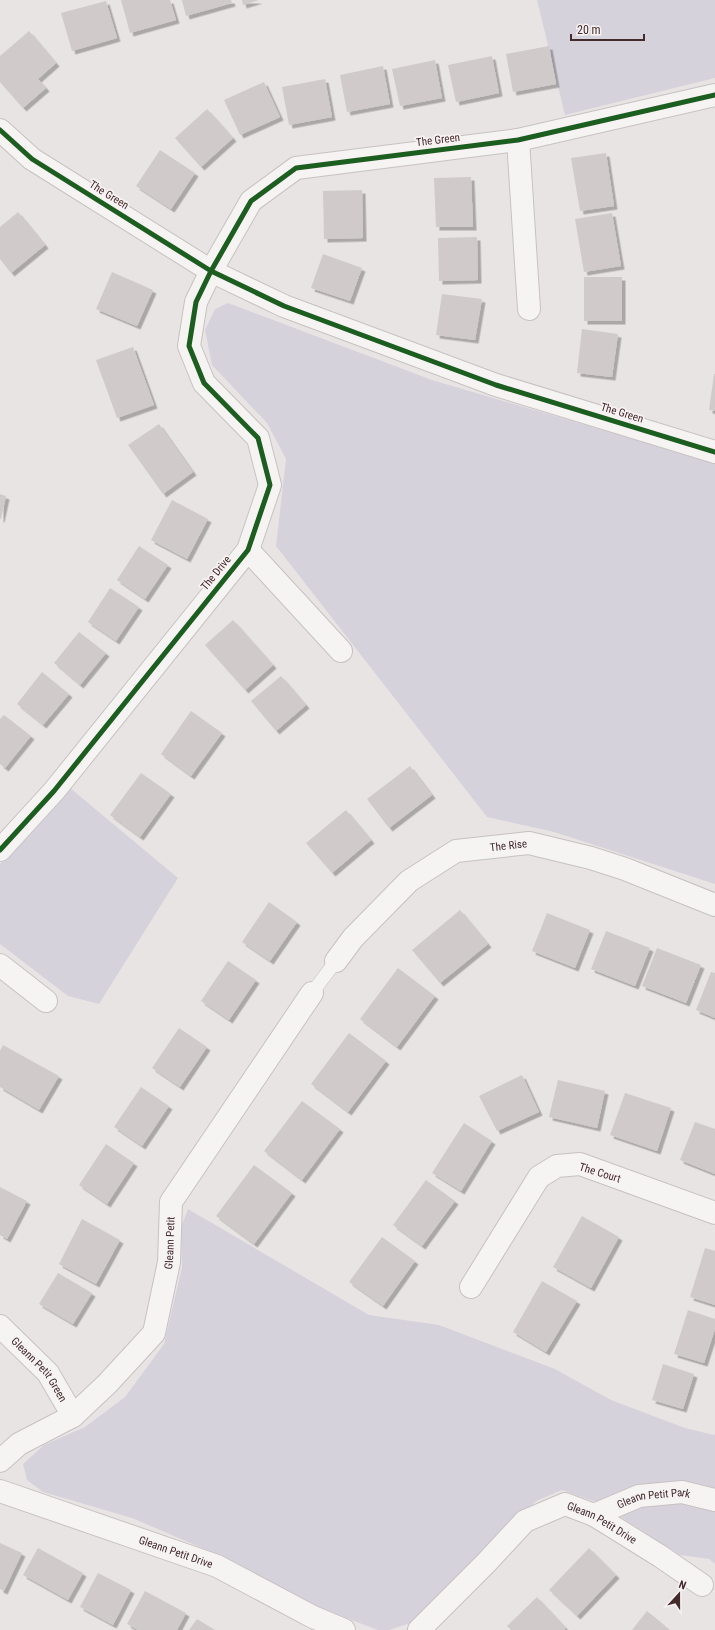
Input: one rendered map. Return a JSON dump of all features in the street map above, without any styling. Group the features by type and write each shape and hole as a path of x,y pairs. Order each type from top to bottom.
{"street":[{"name":"The Green","path":"211,271 251,201 296,168 518,140 715,95"},
{"name":"The Green","path":"0,130 32,159 211,271 284,306 496,385 715,452"},
{"path":"518,140 529,310"},
{"name":"The Drive","path":"0,850 54,791 248,550 270,485 258,438 204,383 189,346 196,302 211,271"},
{"path":"248,550 341,651"},
{"name":"The Rise","path":"336,961 353,938 409,882 456,851 528,843 598,860 715,905"},
{"path":"0,965 46,1001"},
{"name":"Gleann Petit","path":"0,1461 19,1444 73,1416 107,1384 154,1333 169,1262 171,1202 312,993"},
{"name":"The Court","path":"471,1286 539,1177 557,1166 580,1164 715,1212"},
{"name":"Gleann Petit Green","path":"0,1326 48,1373 73,1416"},
{"name":"Gleann Petit Drive","path":"0,1491 217,1566 313,1617 344,1630"},
{"name":"Gleann Petit Park","path":"594,1515 639,1496 682,1492 715,1500"},
{"name":"Gleann Petit Drive","path":"419,1630 486,1563 525,1521 565,1504 594,1515 702,1584"}],"lane":[{"path":"312,993 336,961"}],"shaded area":[{"path":"537,0 715,0 715,78 565,115"},
{"path":"228,303 432,380 715,463 715,884 554,832 487,817 276,546 286,459 267,423 212,365 205,330 215,309"},
{"path":"70,788 178,878 99,1004 68,996 0,944 0,864"},
{"path":"188,1209 369,1315 439,1325 555,1369 611,1400 685,1428 714,1435 715,1433 715,1564 709,1559 680,1555 599,1503 562,1490 536,1501 414,1622 389,1630 378,1630 314,1606 230,1560 132,1518 43,1492 27,1480 23,1464 44,1445 85,1427 125,1397 164,1344 182,1267 181,1227"}],"building":[{"path":"121,0 170,0 176,20 130,33"},
{"path":"182,0 231,0 232,3 186,16"},
{"path":"242,0 259,0 243,5"},
{"path":"106,1 117,38 72,51 61,13"},
{"path":"29,31 56,63 38,79 46,88 23,108 0,82 0,56"},
{"path":"549,46 556,84 513,92 506,54"},
{"path":"492,56 499,93 456,102 448,65"},
{"path":"435,60 442,98 400,106 392,69"},
{"path":"383,66 390,104 347,112 340,75"},
{"path":"325,79 332,117 289,125 282,87"},
{"path":"264,82 280,117 240,135 224,100"},
{"path":"207,109 233,138 201,167 175,138"},
{"path":"160,150 195,173 171,209 136,186"},
{"path":"606,153 614,206 580,211 571,158"},
{"path":"471,177 473,227 436,227 434,178"},
{"path":"362,190 363,238 324,239 323,191"},
{"path":"18,212 45,245 11,273 0,259 0,227"},
{"path":"612,213 621,266 584,272 575,219"},
{"path":"477,237 478,280 439,281 438,238"},
{"path":"323,254 362,268 350,301 311,288"},
{"path":"112,272 153,290 137,326 96,309"},
{"path":"584,277 622,277 622,321 584,321"},
{"path":"442,294 482,299 475,340 436,335"},
{"path":"582,329 618,334 612,377 577,373"},
{"path":"133,347 154,405 117,418 96,360"},
{"path":"715,374 715,411 709,410"},
{"path":"159,424 193,472 163,494 128,445"},
{"path":"0,494 6,496 1,519 0,519"},
{"path":"172,500 208,519 187,559 151,540"},
{"path":"139,546 168,565 145,599 117,580"},
{"path":"110,588 139,607 116,641 88,622"},
{"path":"233,620 273,665 245,690 205,645"},
{"path":"79,632 106,653 80,685 54,663"},
{"path":"42,672 69,694 43,725 17,704"},
{"path":"281,676 306,705 276,731 251,701"},
{"path":"191,711 222,733 191,776 161,754"},
{"path":"4,715 31,736 5,768 0,764 0,719"},
{"path":"410,766 432,795 389,828 367,799"},
{"path":"141,773 171,794 140,837 110,815"},
{"path":"346,810 371,840 332,873 306,843"},
{"path":"269,902 297,922 270,961 242,942"},
{"path":"460,910 488,944 440,983 412,950"},
{"path":"547,913 590,930 575,968 532,951"},
{"path":"606,931 650,948 635,986 591,969"},
{"path":"657,948 701,965 686,1003 642,986"},
{"path":"228,961 256,980 229,1020 201,1001"},
{"path":"398,968 435,996 397,1047 360,1019"},
{"path":"711,972 715,973 715,1018 696,1010"},
{"path":"179,1028 207,1047 180,1087 152,1068"},
{"path":"349,1033 386,1061 348,1112 311,1084"},
{"path":"3,1045 59,1076 39,1110 0,1087 0,1051"},
{"path":"522,1075 539,1112 497,1131 479,1096"},
{"path":"558,1080 605,1091 597,1128 549,1117"},
{"path":"141,1087 169,1106 142,1146 114,1127"},
{"path":"625,1093 671,1108 657,1151 610,1135"},
{"path":"302,1101 340,1129 302,1180 264,1151"},
{"path":"695,1122 715,1129 715,1174 680,1160"},
{"path":"464,1123 492,1141 461,1191 432,1173"},
{"path":"106,1144 134,1163 107,1204 79,1185"},
{"path":"254,1165 292,1193 254,1244 216,1216"},
{"path":"426,1180 455,1201 422,1246 393,1225"},
{"path":"0,1187 27,1201 7,1239 0,1235"},
{"path":"582,1216 619,1237 591,1288 553,1267"},
{"path":"82,1219 120,1240 96,1284 59,1264"},
{"path":"382,1237 415,1261 383,1306 349,1282"},
{"path":"705,1248 715,1251 715,1305 690,1297"},
{"path":"58,1273 92,1293 73,1324 39,1304"},
{"path":"542,1281 577,1301 546,1352 513,1332"},
{"path":"688,1310 715,1319 715,1329 704,1363 674,1354"},
{"path":"663,1364 694,1374 683,1409 652,1400"},
{"path":"0,1543 22,1553 4,1591 0,1589"},
{"path":"38,1548 83,1573 68,1600 23,1575"},
{"path":"589,1548 616,1575 577,1616 549,1590"},
{"path":"98,1573 131,1590 113,1625 80,1607"},
{"path":"145,1591 186,1613 177,1630 138,1630 127,1624"},
{"path":"537,1597 566,1628 564,1630 511,1630 507,1626"},
{"path":"647,1611 670,1630 632,1630"},
{"path":"197,1619 215,1630 189,1630"}],"cycle path":[{"path":"0,850 54,791 248,550 270,485 258,438 204,383 189,346 196,302 211,271 251,201 296,168 518,140 715,95"},
{"path":"0,130 32,159 211,271 284,306 496,385 715,452"}]}
